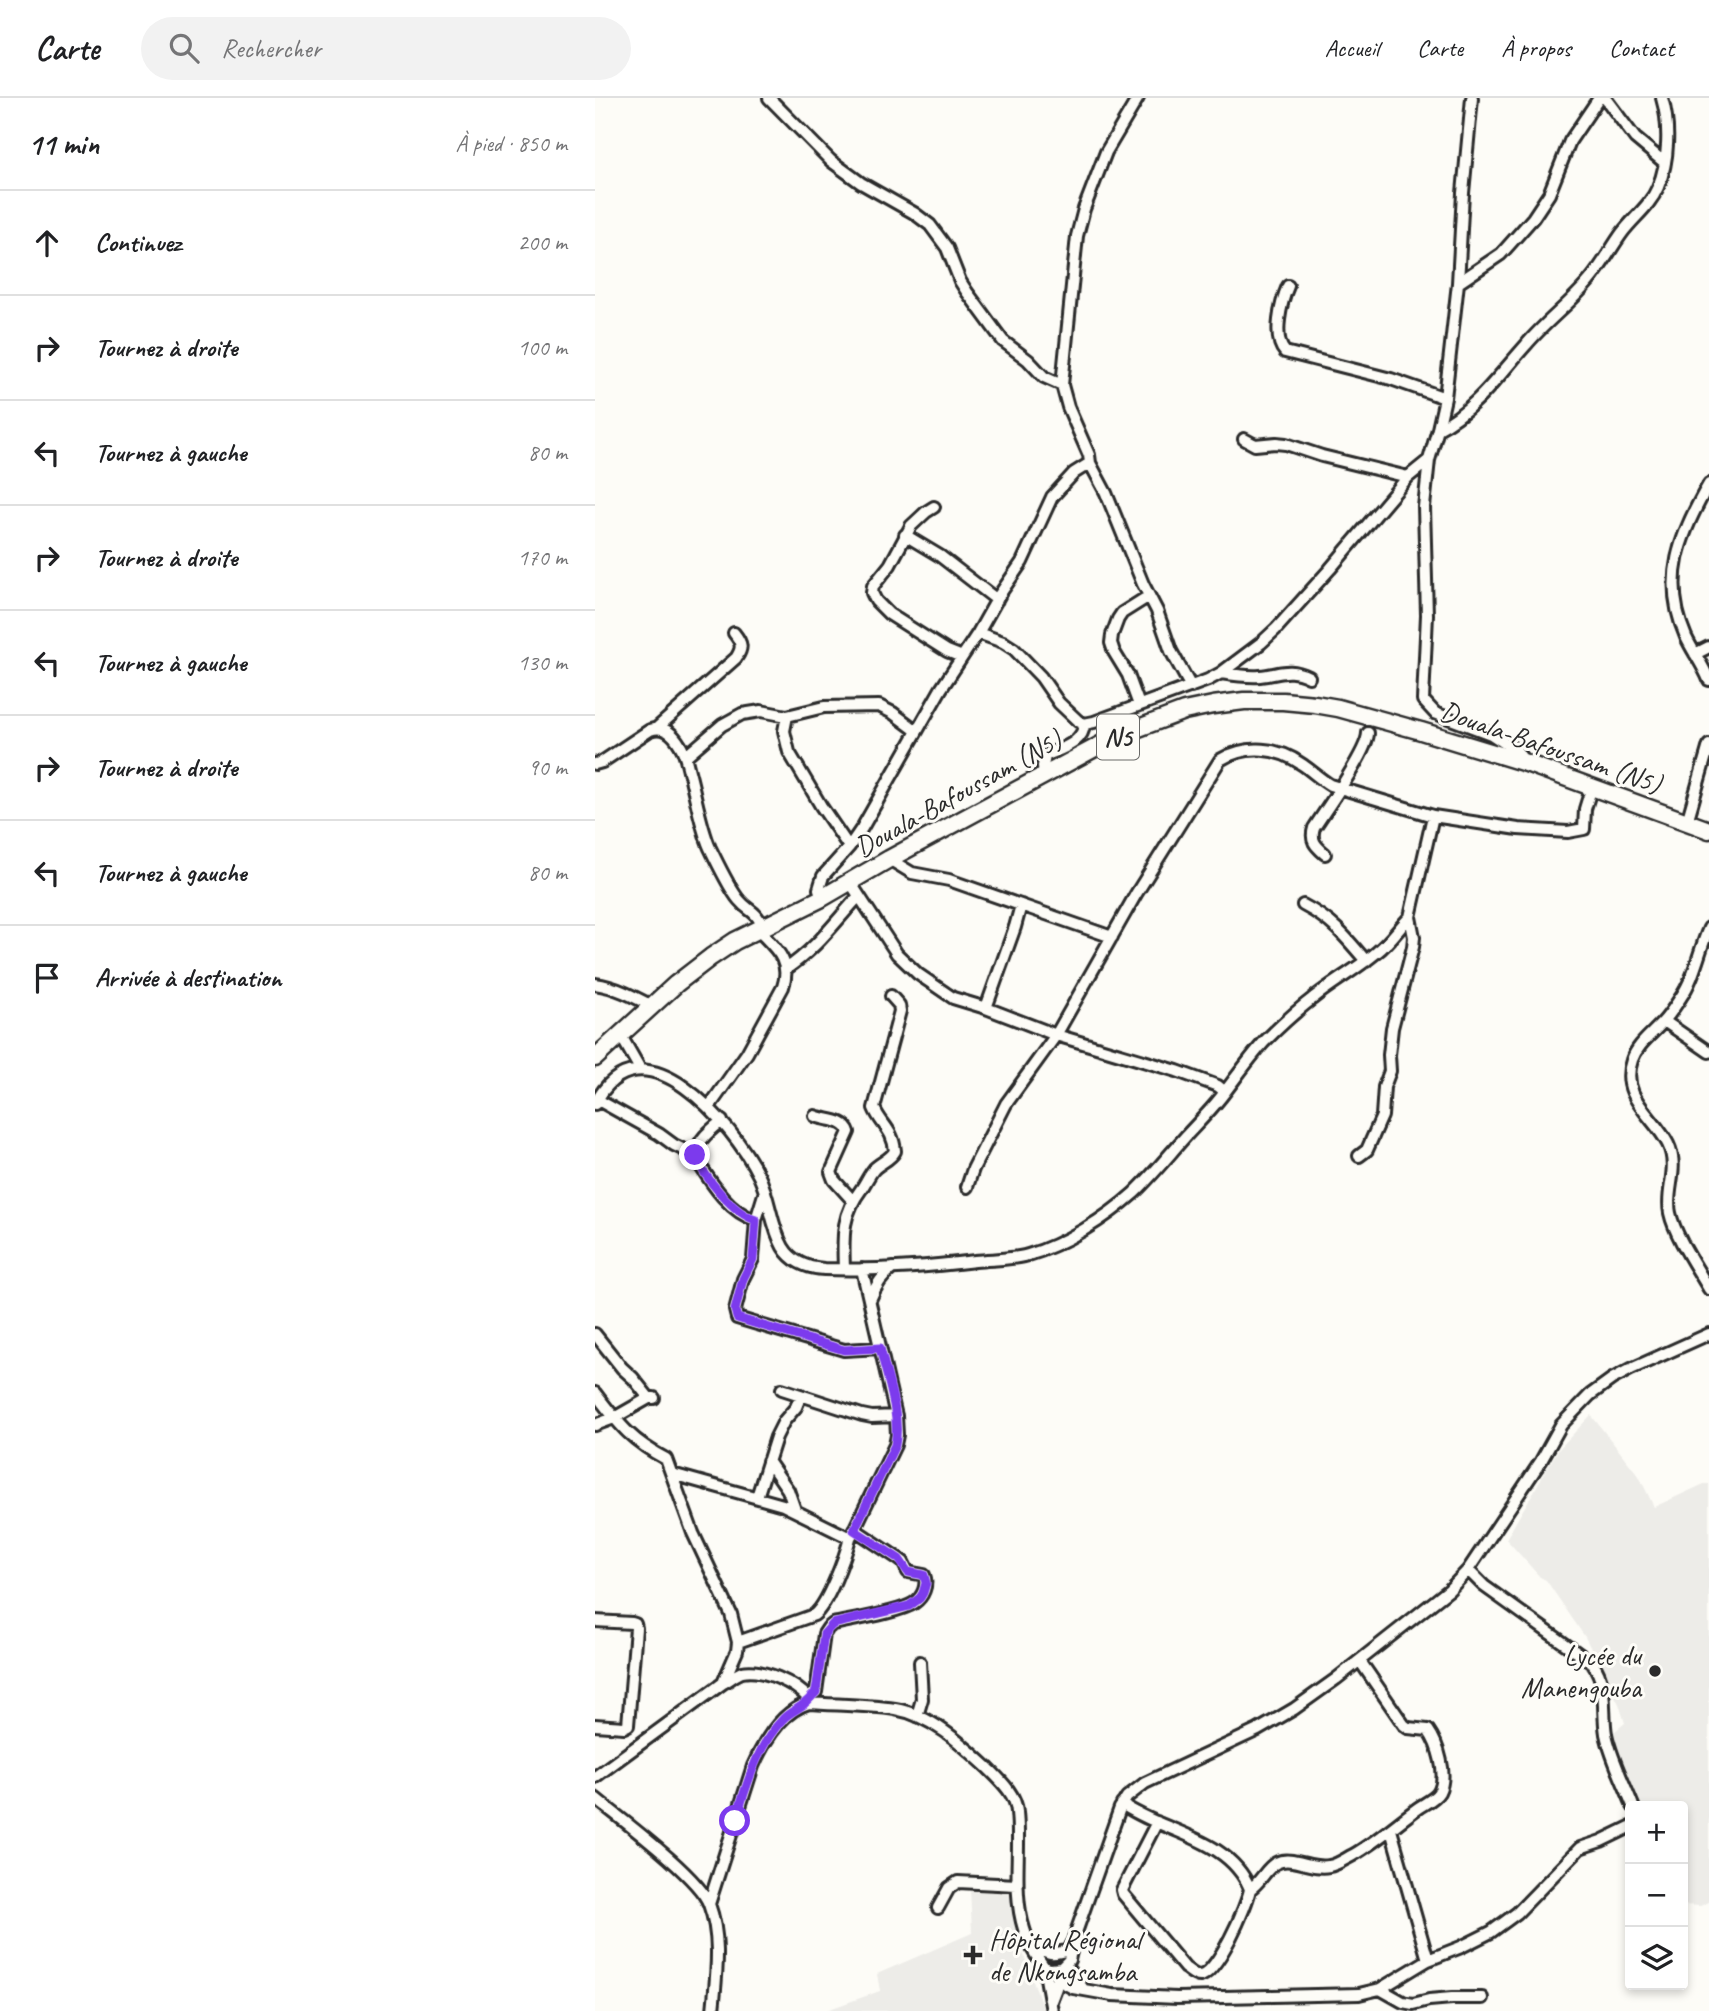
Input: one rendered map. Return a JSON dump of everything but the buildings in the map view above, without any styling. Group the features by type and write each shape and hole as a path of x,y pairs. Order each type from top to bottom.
{"highway":[{"name":"Douala-Bafoussam (N5)","path":"595,1058 711,957 822,898 854,889 889,859 1106,742 1184,711 1244,701 1283,701 1338,708 1526,763 1709,830"}],"street":[{"path":"769,98 831,162 930,225 947,248 960,281 1003,341 1044,376 1062,385"},
{"path":"1138,98 1105,152 1082,218 1075,256 1062,385 1067,407 1089,455 1090,463 1106,493 1157,611 1171,651 1191,687"},
{"path":"1472,98 1458,283 1445,398 1429,460 1424,507 1427,615 1423,700 1435,713 1491,734 1517,751 1526,763"},
{"path":"1458,283 1501,254 1533,218 1549,194 1570,141 1599,98"},
{"path":"1605,98 1635,138 1665,163"},
{"path":"1439,429 1460,416 1488,389 1545,324 1590,280 1626,227 1652,199 1664,172 1665,163 1666,129 1662,98"},
{"path":"1288,286 1279,321 1280,347 1285,352 1391,379 1445,398"},
{"path":"1244,439 1255,445 1286,444 1322,456 1408,477"},
{"path":"978,634 1003,642 1014,649 1041,677 1059,703 1084,724 1191,687 1221,673 1276,629 1370,524 1408,477 1429,460"},
{"path":"822,898 819,889 823,876 862,828 917,731 1022,562 1052,497 1074,473 1090,463"},
{"path":"1709,484 1685,531 1674,571 1674,596 1680,620 1709,680"},
{"path":"934,508 918,517 911,526 890,565 873,586 872,593 885,611 947,651 962,657"},
{"path":"905,536 940,556 997,600"},
{"path":"1139,705 1128,675 1111,643 1122,613 1149,596"},
{"path":"595,764 658,727 736,658 742,645 734,633"},
{"path":"1695,654 1709,648"},
{"path":"1221,673 1251,677 1291,670 1309,677"},
{"path":"686,756 735,716 761,711 787,716 824,706 879,706 917,731"},
{"path":"787,716 784,731 789,752 849,847"},
{"path":"1044,777 1042,766 1045,756 1079,738 1085,728 1084,724"},
{"path":"658,727 667,730 676,739 686,756 710,848 736,896 754,911 760,929 780,955 787,976 747,1053 709,1107"},
{"path":"1325,854 1318,848 1312,836 1314,828 1362,754 1368,733"},
{"path":"1687,822 1709,745"},
{"path":"967,1187 973,1169 1006,1104 1056,1035 1136,894 1220,760 1231,753 1266,749 1292,758 1317,778 1340,788 1433,816 1518,829 1568,832 1584,829 1585,809 1592,786"},
{"path":"1359,1156 1367,1150 1382,1116 1384,1087 1390,1071 1392,1028 1413,947 1410,916 1433,816"},
{"path":"889,859 912,873 949,880 1112,937"},
{"path":"786,969 819,943 854,889 897,954 918,974 953,998 1056,1035 1177,1071 1218,1086 1225,1092"},
{"path":"986,1009 1021,905"},
{"path":"1303,905 1325,917 1366,961"},
{"path":"756,1220 743,1215 732,1206 703,1170 695,1155 596,1102 599,1085 640,1069 670,1078 709,1107 751,1163 765,1191 784,1248 802,1265 811,1268 893,1268 1026,1256 1094,1223 1136,1191 1225,1092 1262,1044 1311,999 1380,950 1410,916"},
{"path":"1709,928 1690,981 1682,995 1664,1021 1636,1050 1631,1062 1630,1083 1635,1100 1669,1146 1674,1174 1670,1214 1709,1289"},
{"path":"595,984 625,992 652,1006"},
{"path":"844,1269 842,1236 853,1201 871,1172 895,1151 889,1130 874,1108 899,1011 899,1005 891,996"},
{"path":"1664,1021 1709,1052"},
{"path":"620,1034 640,1069"},
{"path":"815,1116 843,1122 847,1126 849,1132 831,1172 834,1180 853,1201"},
{"path":"695,1155 702,1138 722,1121"},
{"path":"765,1191 756,1220 753,1259 743,1279 735,1310 737,1318 844,1350 880,1348"},
{"path":"870,1300 877,1283 893,1268"},
{"path":"738,1642 814,1615 820,1610 852,1534 895,1445 895,1416 862,1269"},
{"path":"595,1334 651,1398 595,1425"},
{"path":"1028,1938 1041,1949 1054,1954 1068,1950 1122,1804 1135,1790 1258,1730 1360,1661 1449,1590 1468,1570 1541,1461 1561,1424 1590,1395 1612,1379 1709,1334"},
{"path":"782,1389 872,1417 895,1416"},
{"path":"595,1394 626,1433 666,1459 693,1532 731,1614 738,1642 737,1651 723,1683"},
{"path":"757,1497 780,1428 796,1407 801,1395"},
{"path":"768,1461 787,1490 795,1510"},
{"path":"672,1474 757,1497 852,1534 899,1559 908,1572 924,1575 926,1583 920,1598 909,1606 833,1624 828,1628 824,1634 816,1692 782,1720 759,1752 709,1903"},
{"path":"1468,1570 1484,1586 1593,1664 1601,1678 1608,1742 1631,1801"},
{"path":"595,1621 632,1623 636,1628 628,1725 595,1725"},
{"path":"1250,1889 1259,1884 1275,1863 1295,1861 1314,1867 1332,1866 1366,1847 1438,1794 1442,1774 1432,1736 1428,1730 1403,1725 1360,1661"},
{"path":"917,1716 922,1699 920,1662"},
{"path":"595,1777 742,1672 764,1674 802,1691 806,1701"},
{"path":"806,1701 897,1709 917,1716 964,1745 999,1779 1017,1808 1020,1914 1028,1938 1044,1967 1052,2002"},
{"path":"595,1798 672,1862 702,1892 709,1903 717,1938 713,2011"},
{"path":"1122,1804 1134,1813 1157,1822 1224,1855 1241,1872 1250,1889 1245,1908 1219,1956 1205,1973 1195,1975 1185,1968 1123,1894 1122,1890 1157,1822"},
{"path":"1052,2002 1062,1990 1079,1989 1112,1995 1177,1998 1359,1994 1380,1989 1428,1960 1491,1933 1517,1913 1580,1848 1625,1829"},
{"path":"1391,1830 1428,1960"},
{"path":"938,1909 950,1888 958,1882 1017,1885 1017,1880"},
{"path":"1052,2002 1060,1970 1069,1960 1074,1938"},
{"path":"1054,1954 1060,1970 1079,1989"},
{"path":"1044,1967 1060,1970"},
{"path":"1380,1989 1403,2002 1413,2004 1429,2000 1482,1998"}],"shaded area":[{"name":"Lycée du Manengouba","path":"1591,1415 1639,1476 1654,1507 1709,1484 1709,1902 1700,1906 1688,1905 1688,1801 1636,1801 1610,1735 1625,1723 1619,1704 1585,1637 1546,1580 1540,1577 1506,1539 1558,1450"},
{"name":"Hôpital Régional de Nkongsamba","path":"970,1888 1017,1891 1017,1936 1044,2011 824,2011 880,1991 877,1974 972,1933"}],"place":[{"name":"Lycée du Manengouba","path":"1655,1671"},
{"name":"Hôpital Régional de Nkongsamba","path":"973,1955"}],"route":[{"path":"695,1155 703,1170 732,1206 743,1215 756,1220 753,1259 740,1287 735,1310 737,1318 844,1350 880,1348 897,1434 895,1445 854,1530 903,1562 909,1573 922,1573 926,1578 920,1598 909,1606 833,1624 828,1628 824,1634 816,1692 805,1704 798,1706 782,1720 759,1752 735,1821"}]}
